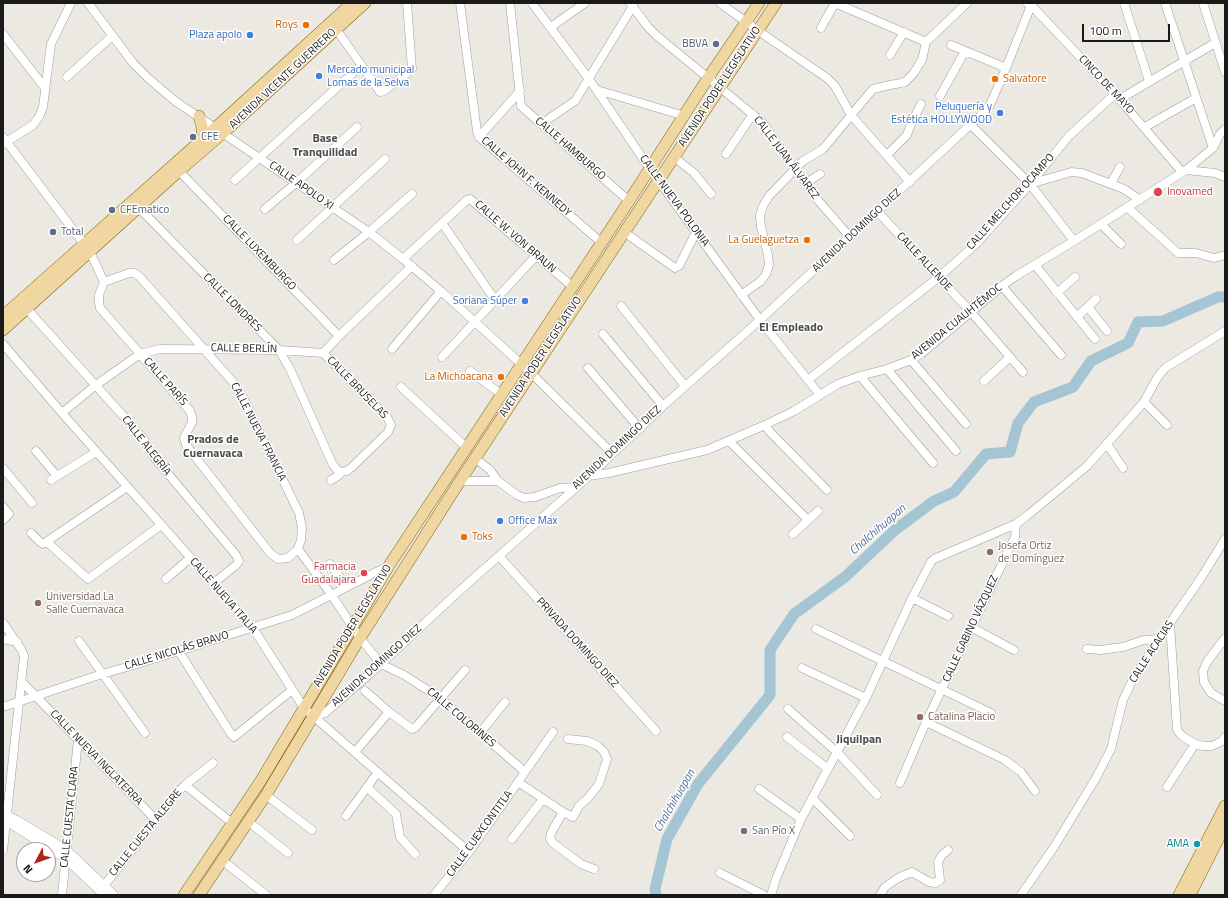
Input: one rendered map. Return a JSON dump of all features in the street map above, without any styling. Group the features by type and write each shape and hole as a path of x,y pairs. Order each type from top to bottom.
{"main road":[{"name":"AVENIDA VICENTE GUERRERO","path":"3,316 139,208 219,131 334,26 349,7 366,3"},
{"name":"AVENIDA PODER LEGISLATIVO","path":"304,708 390,564 602,243 708,78 759,3"},
{"name":"AVENIDA PODER LEGISLATIVO","path":"313,716 360,638 530,372 776,3"},
{"path":"199,116 203,139"},
{"name":"AVENIDA VICENTE GUERRERO","path":"3,330 27,309 87,248 203,139 219,131"},
{"path":"184,895 260,782 304,708"},
{"path":"199,895 249,822 313,716"},
{"path":"1179,895 1225,806"},
{"path":"1190,895 1225,826"}],"street":[{"path":"71,3 51,44 43,107 39,117 33,125 4,141 87,248 104,282"},
{"name":"CALLE APOLO XI","path":"88,3 133,63 148,78 175,101 369,232 412,266 476,321 612,453"},
{"path":"334,26 380,92 384,91 412,69 407,3"},
{"name":"CALLE JOHN F. KENNEDY","path":"460,3 479,137 602,243"},
{"name":"CALLE HAMBURGO","path":"510,3 521,106 629,201"},
{"name":"CALLE NUEVA POLONIA","path":"532,3 597,90 650,169 741,295 820,395"},
{"path":"720,3 827,78 835,86 851,115 910,182"},
{"path":"820,28 835,3 926,42"},
{"path":"741,295 761,281 766,274 769,265 760,216 763,206 775,188 802,161 823,149 873,89 890,84 901,84 905,82 913,74 922,60 926,42 967,3"},
{"path":"1124,3 1149,81"},
{"path":"1164,3 1185,62 1212,148"},
{"path":"1203,3 1223,60 1225,72"},
{"path":"551,27 581,4"},
{"name":"AVENIDA DOMINGO DIEZ","path":"313,716 325,713 381,664 575,487 589,476 685,386 760,320 971,125 990,105 1006,68 1030,4"},
{"name":"CINCO DE MAYO","path":"1030,4 1118,96 1184,171"},
{"path":"541,124 575,101 631,5"},
{"name":"CALLE JUAN ÁLVAREZ","path":"631,5 657,36 720,86 762,122 817,199 850,237"},
{"path":"890,55 904,32"},
{"path":"3,34 45,88"},
{"path":"67,77 112,36"},
{"name":"CALLE MELCHOR OCAMPO","path":"808,380 939,277 976,244 1030,184 1069,136 1118,96 1185,62 1216,43"},
{"path":"951,45 1006,68"},
{"path":"940,96 965,51"},
{"path":"235,180 353,73"},
{"path":"597,90 685,116"},
{"path":"479,137 520,91"},
{"path":"1145,127 1196,98"},
{"path":"886,155 907,135 921,104"},
{"path":"726,154 753,114"},
{"path":"971,125 1030,184 1074,241"},
{"path":"265,210 357,127"},
{"name":"AVENIDA CUAUHTÉMOC","path":"589,476 707,450 794,411 838,384 911,360 921,354 1002,286 1184,171 1212,148 1220,134 1225,129"},
{"path":"674,157 694,173 711,194"},
{"path":"297,240 385,159"},
{"path":"1111,183 1120,168"},
{"name":"CALLE LUXEMBURGO","path":"179,171 339,336"},
{"path":"1184,171 1215,173 1225,177"},
{"path":"1030,184 1070,172 1082,173 1124,189 1140,200"},
{"path":"806,183 820,174"},
{"path":"334,260 369,232 412,194"},
{"name":"CALLE W. VON BRAUN","path":"403,259 466,200 470,199 573,287"},
{"path":"1127,207 1178,253 1196,253 1214,258 1225,255"},
{"name":"CALLE LONDRES","path":"139,208 279,350 290,369 332,463 337,470 341,472"},
{"name":"CALLE ALLENDE","path":"877,212 971,312 1023,372"},
{"path":"442,223 495,300"},
{"path":"1101,224 1121,244"},
{"path":"624,232 675,268 679,266 696,232"},
{"path":"442,357 536,256"},
{"path":"1035,265 1095,339"},
{"path":"323,353 412,266"},
{"name":"CALLE NUEVA FRANCIA","path":"104,282 134,272 233,382 242,396 299,513 302,528 301,540 298,549"},
{"path":"1057,293 1075,277"},
{"name":"CALLE PARÍS","path":"104,282 99,295 100,308 190,411 192,422 184,438 186,445 270,552 278,559 288,558 298,549"},
{"path":"1002,286 1061,355"},
{"path":"392,348 441,291"},
{"path":"1077,317 1096,299"},
{"path":"621,306 685,386"},
{"path":"1088,307 1107,331"},
{"name":"CALLE ALEGRÍA","path":"27,309 143,438 154,457 236,554 239,561 236,565 214,583"},
{"path":"771,895 801,819 838,753 866,698 928,566 934,559 1016,524 1087,466 1144,402 1164,368 1225,331"},
{"path":"603,334 663,406"},
{"name":"CALLE NUEVA ITALIA","path":"3,344 96,452 253,628 304,708 469,852"},
{"name":"CALLE BERLÍN","path":"62,413 96,385 140,354 160,349 204,348 323,353"},
{"name":"CALLE BRUSELAS","path":"323,353 387,417 391,425 388,432 352,467 347,471 341,472"},
{"path":"984,380 1010,357"},
{"path":"911,360 966,424"},
{"path":"588,368 640,428"},
{"path":"887,369 956,451"},
{"path":"470,371 501,394"},
{"path":"860,376 933,464"},
{"path":"401,387 467,448"},
{"path":"1144,402 1167,425"},
{"path":"765,425 770,432 828,490"},
{"path":"729,441 808,520"},
{"path":"1106,444 1123,468"},
{"path":"36,451 54,478 96,452"},
{"path":"475,458 490,470 498,481 517,495 524,498 534,497 560,488 575,487"},
{"path":"3,468 32,502"},
{"path":"331,480 338,476 341,472"},
{"path":"460,481 498,481"},
{"path":"32,533 43,544 127,487"},
{"path":"3,507 9,514 3,520"},
{"path":"793,534 818,511"},
{"name":"CALLE GABINO VÁZQUEZ","path":"900,783 926,722 1015,537 1016,524"},
{"path":"47,542 88,579 161,525"},
{"name":"CALLE ACACIAS","path":"1021,895 1054,847 1096,778 1111,749 1123,700 1134,677 1202,578 1225,539"},
{"path":"298,549 331,594 360,638"},
{"name":"PRIVADA DOMINGO DIEZ","path":"499,556 656,731"},
{"path":"166,579 190,558"},
{"path":"330,564 347,586"},
{"name":"CALLE NICOLÁS BRAVO","path":"3,707 102,674 292,615 390,564"},
{"path":"912,598 948,616"},
{"path":"3,623 17,642 24,656 5,817 3,850"},
{"path":"1170,623 1177,730 1182,736 1195,744 1212,746 1222,741 1225,737"},
{"path":"972,627 1014,650"},
{"path":"816,628 991,713"},
{"name":"CALLE COLORINES","path":"360,638 381,664 404,675 440,698 525,772"},
{"path":"1225,638 1207,662 1203,671 1204,682 1212,692 1225,701"},
{"path":"3,639 17,642"},
{"path":"1087,649 1100,650 1123,647 1144,640 1159,639"},
{"path":"79,641 145,733"},
{"path":"178,650 231,734 234,736 292,690"},
{"path":"802,668 866,698"},
{"path":"365,691 389,712 412,729 415,728 465,670"},
{"name":"CALLE NUEVA INGLATERRA","path":"22,682 156,820"},
{"path":"480,733 505,702"},
{"path":"788,709 838,753 877,795"},
{"path":"355,752 389,712"},
{"path":"926,722 1005,760 1021,772 1035,791"},
{"name":"CALLE CUEXCONTITLA","path":"434,895 469,852 553,732"},
{"path":"787,737 828,769"},
{"path":"518,782 573,817 579,806 588,798 599,784 607,759 604,752 598,746 586,741 568,739"},
{"name":"CALLE CUESTA CLARA","path":"62,895 78,740"},
{"path":"1167,787 1195,744"},
{"path":"185,785 213,763"},
{"path":"346,816 378,772"},
{"name":"CALLE CUESTA ALEGRE","path":"103,890 156,820 185,785 232,824"},
{"path":"367,787 396,814 400,837 415,854"},
{"path":"759,789 801,819"},
{"path":"266,795 312,830"},
{"path":"812,798 850,836"},
{"path":"512,839 543,799"},
{"path":"563,812 551,833 550,839 552,843 581,864 594,869"},
{"path":"5,817 66,855 103,890 114,895"},
{"path":"249,822 288,854"},
{"path":"880,895 885,887 898,878 912,872 929,882 935,883 940,880 938,862 942,855 948,850"},
{"path":"223,861 266,895"},
{"path":"720,873 764,895"}],"waterway":[{"name":"Chalchihuapan","path":"656,895 655,889 667,839 698,784 770,695 770,650 794,614 845,577 895,530 934,501 954,492 986,454 1010,452 1018,423 1034,402 1073,387 1091,361 1128,343 1138,322 1163,321 1218,297 1225,297"}],"place":[{"name":"Roys","path":"306,25"},
{"name":"Plaza apolo","path":"250,35"},
{"name":"BBVA","path":"716,44"},
{"name":"Mercado municipal Lomas de la Selva","path":"319,76"},
{"name":"Salvatore","path":"995,79"},
{"name":"Peluquería y Estética HOLLYWOOD","path":"1000,113"},
{"name":"CFE","path":"193,137"},
{"name":"Inovamed","path":"1158,192"},
{"name":"CFEmatico","path":"112,210"},
{"name":"Total","path":"53,232"},
{"name":"La Guelaguetza","path":"807,240"},
{"name":"Soriana Súper","path":"525,301"},
{"name":"La Michoacana","path":"501,377"},
{"name":"Office Max","path":"500,521"},
{"name":"Toks","path":"464,537"},
{"name":"Josefa Ortiz de Domínguez","path":"990,552"},
{"name":"Farmacia Guadalajara","path":"364,573"},
{"name":"Universidad La Salle Cuernavaca","path":"38,603"},
{"name":"Catalina Placio","path":"920,717"},
{"name":"San Pío X","path":"744,831"},
{"name":"AMA","path":"1197,844"}],"district":[{"name":"Base Tranquilidad","path":"325,146"},
{"name":"El Empleado","path":"791,328"},
{"name":"Prados de Cuernavaca","path":"213,447"},
{"name":"Jiquilpan","path":"859,740"}]}
